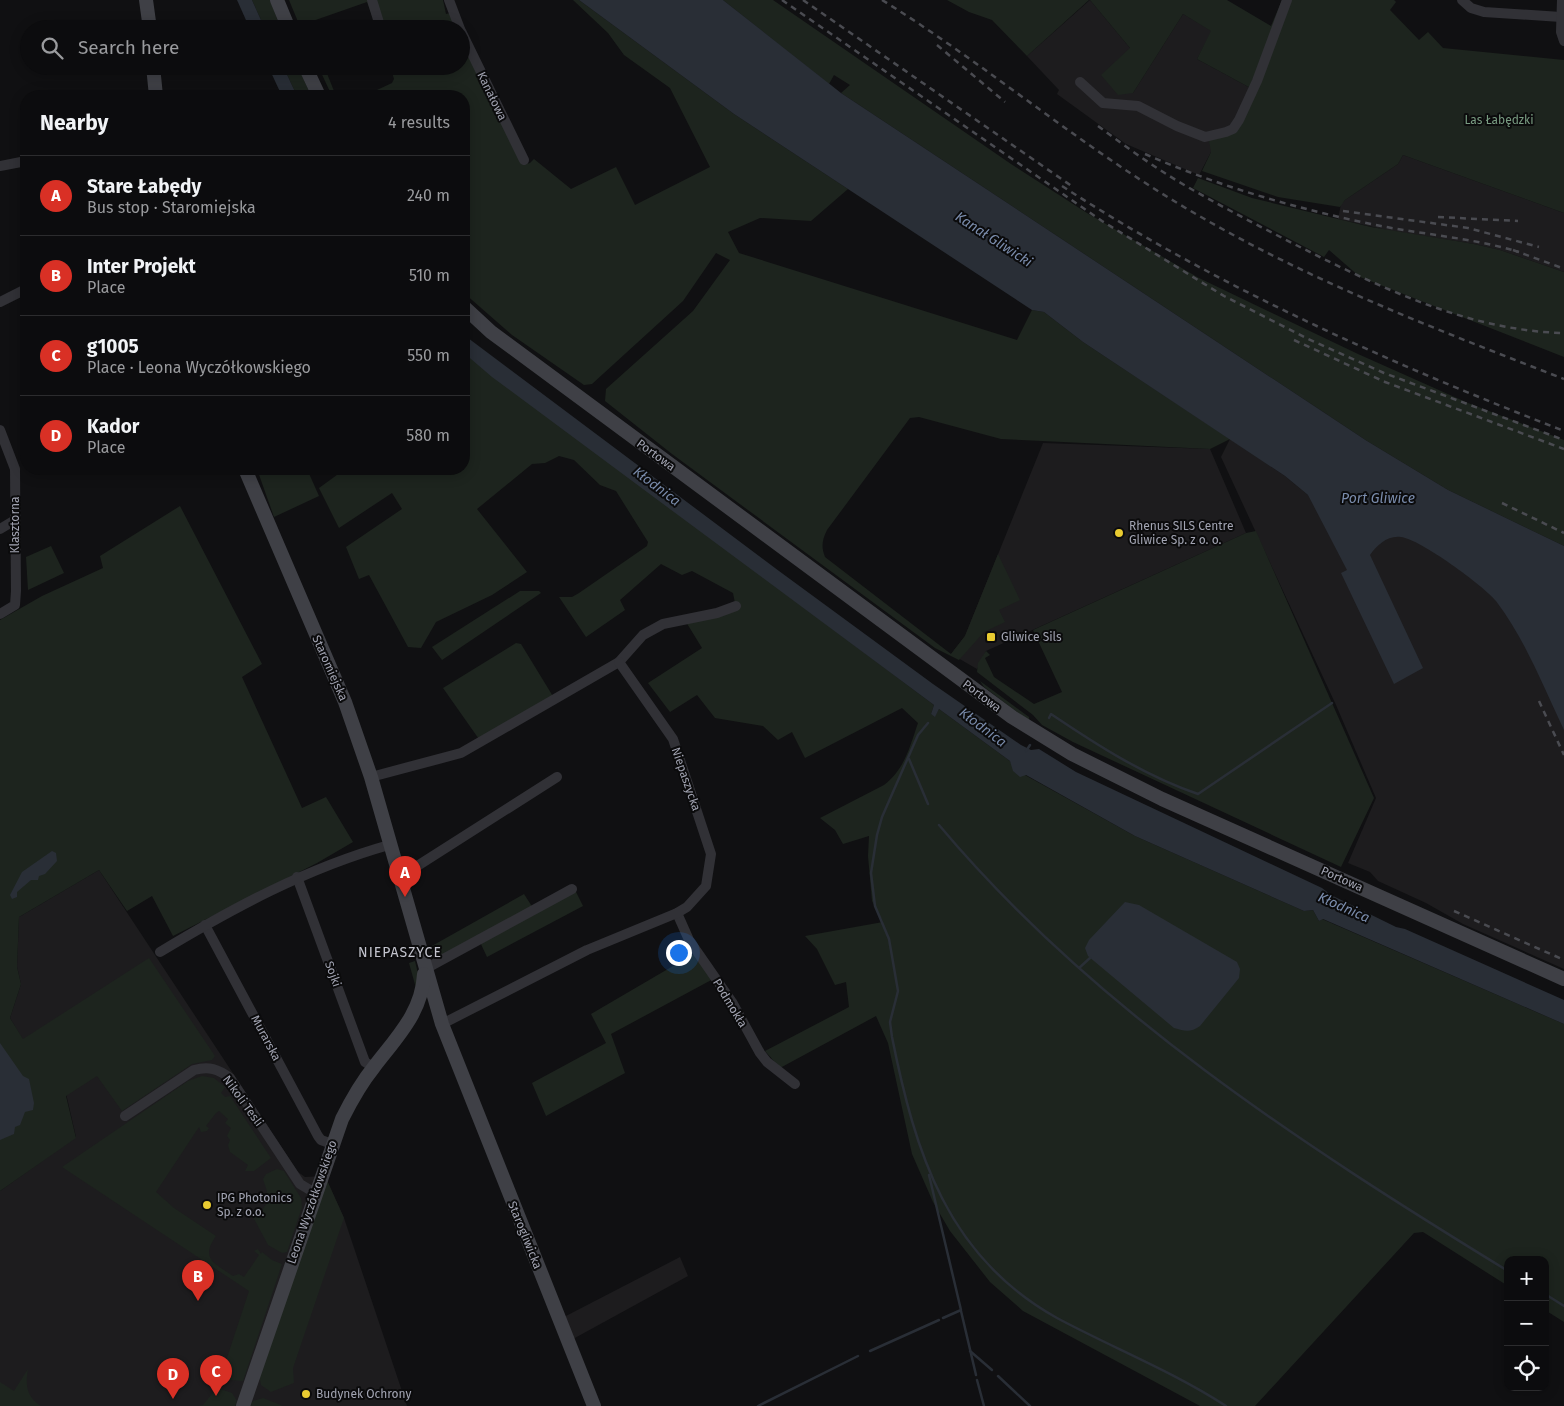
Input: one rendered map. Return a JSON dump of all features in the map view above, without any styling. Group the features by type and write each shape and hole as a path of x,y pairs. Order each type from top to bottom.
{"street":[{"path":"146,0 149,20"},
{"path":"277,0 285,20"},
{"path":"372,0 378,20"},
{"name":"Kanałowa","path":"449,0 457,20"},
{"path":"1080,82 1103,103 1138,106 1176,126 1205,137 1226,132 1233,129 1239,120 1257,81 1287,0"},
{"path":"1462,0 1471,8 1484,12 1561,17"},
{"path":"1562,0 1561,32 1564,41"},
{"name":"Kanałowa","path":"470,49 524,160"},
{"path":"155,75 156,90"},
{"path":"309,75 316,90"},
{"path":"0,166 20,162"},
{"path":"0,302 20,291"},
{"name":"Portowa","path":"470,313 491,332 618,427 1029,729 1162,800 1564,979"},
{"name":"Klasztorna","path":"0,430 15,468 15,605 0,614"},
{"name":"Staromiejska","path":"248,475 345,702 371,777 436,1007 457,1064"},
{"path":"0,529 15,520"},
{"path":"371,777 461,754 619,662 643,635 663,624 717,613 736,606"},
{"name":"Niepaszycka","path":"442,1024 587,950 677,913 687,907 706,886 711,854 673,739 619,662"},
{"path":"398,874 416,867 557,777"},
{"path":"160,952 205,925 297,877 342,859 390,845"},
{"name":"Sojki","path":"297,877 365,1062 373,1067"},
{"path":"425,969 572,889"},
{"name":"Podmokła","path":"677,913 689,940 732,1002 760,1053 767,1062 795,1084"},
{"name":"Murarska","path":"205,925 318,1136 332,1144"},
{"name":"Leona Wyczółkowskiego","path":"243,1406 332,1144 350,1103 373,1067 415,1011 424,985 425,969"},
{"path":"415,1011 420,1004 430,1003 436,1007"},
{"name":"Starogliwicka","path":"457,1064 594,1406"},
{"name":"Nikoli Tesli","path":"125,1116 194,1070 204,1067 214,1068 230,1078 300,1184 315,1192"}],"shaded area":[{"path":"1090,0 1130,48 1133,93 1183,14 1212,31 1197,59 1256,91 1211,152 1199,175 1126,144 1057,94 1059,90 1027,56"},
{"path":"1403,155 1564,213 1564,272 1500,250 1391,231 1338,219 1341,204 1345,200 1398,164"},
{"path":"1230,439 1285,476 1308,495 1367,441 1448,490 1564,546 1564,969 1463,924 1426,903 1378,881 1370,872 1348,863 1376,798 1336,705 1221,457"},
{"path":"1043,443 1210,449 1246,533 986,651 977,669 951,654 965,636"},
{"path":"99,870 298,1172 305,1177 325,1176 344,1218 407,1406 0,1406 0,1191 76,1137 59,1063 38,1030 23,1040 10,1018 21,984 17,967 19,917"},
{"path":"680,1257 688,1276 573,1339 564,1317"}],"green space":[{"path":"252,0 270,0 278,20 261,20"},
{"path":"289,0 443,0 446,14 450,13 454,20 374,20 367,2 316,20 297,20"},
{"path":"573,0 579,0 734,114 848,189 811,221 760,218 728,232 739,253 1017,340 1032,310 1044,312 1083,342 1230,439 1210,449 1001,439 919,417 910,418 827,530 823,540 823,550 825,557 951,654 965,636 998,554 1020,600 999,610 1005,622 984,632 959,660 935,648 672,454 605,401 606,389 693,311 730,260 716,253 683,301 592,384 584,385 512,335 470,298 470,90 377,90 392,83 394,79 393,75 470,75 470,55 523,165 530,163 534,159 571,189 616,167 635,205 710,167 670,88 624,55 608,33"},
{"path":"723,0 773,0 1011,164 1087,213 1199,278 1358,354 1468,403 1564,440 1564,546 1448,490 1367,441 841,93 850,85 834,75 829,84"},
{"path":"947,0 1089,0 1027,56 992,20 969,12"},
{"name":"Las Łabędzki","path":"1090,0 1227,0 1271,26 1282,0 1394,0 1396,2 1390,10 1419,40 1428,32 1443,48 1564,60 1564,213 1403,155 1398,164 1345,200 1340,207 1278,197 1202,171 1211,152 1208,135 1229,131 1256,91 1197,59 1211,31 1183,14 1133,93 1118,95 1101,75 1130,48"},
{"path":"287,75 302,75 308,90 294,90"},
{"path":"322,75 328,75 334,90 329,90"},
{"path":"1198,178 1252,198 1371,227 1500,250 1564,272 1564,357 1360,277 1329,250 1324,257 1193,188"},
{"path":"470,357 934,705 931,714 935,716 939,709 1010,761 1013,767 1025,775 1135,836 1304,911 1313,910 1319,921 1322,919 1564,1024 1564,1322 1549,1313 1549,1256 1504,1256 1504,1283 1423,1232 1414,1233 1255,1406 1200,1406 1023,1311 990,1282 950,1231 933,1202 912,1154 888,1043 876,1016 780,1068 765,1051 849,1007 846,982 835,985 817,949 805,936 883,922 872,901 868,856 869,836 843,844 835,830 820,818 884,785 891,779 906,757 918,723 902,708 805,758 792,732 778,740 763,726 715,718 697,695 670,712 648,683 702,648 683,617 716,610 735,603 733,593 692,571 682,575 661,564 620,600 625,610 586,637 559,597 572,597 579,593 647,546 648,542 616,491 600,485 574,460 559,456 545,463 532,464 477,509 527,572 492,595 436,622 421,648 408,647 369,575 359,579 346,547 402,509 392,493 339,528 319,488 337,475 470,475"},
{"path":"259,475 310,475 319,496 274,517"},
{"path":"180,506 262,664 242,677 302,808 326,797 353,842 317,863 173,936 152,896 127,911 99,870 19,917 17,967 21,984 10,1018 23,1039 149,958 215,1056 212,1060 192,1064 122,1111 97,1076 66,1096 76,1138 0,1191 0,620 42,596 103,568 100,556"},
{"path":"1256,531 1374,798 1341,867 1073,742 1042,725 1033,715 977,672 978,663 986,651 990,655 985,658 994,677 1034,704 1062,692 1033,630 1246,533"},
{"path":"51,546 64,573 28,590 26,557"},
{"path":"520,591 539,591 541,593 442,660 432,647"},
{"path":"516,643 521,644 554,698 481,742 443,688"},
{"path":"980,681 1029,717 1029,721 984,687"},
{"path":"575,890 583,906 487,957 480,942"},
{"path":"524,894 533,908 434,962 430,947"},
{"path":"697,952 715,978 611,1034 625,1073 546,1116 532,1083 606,1043 591,1014"},
{"path":"415,961 418,974 416,988 409,963"},
{"path":"202,1076 214,1078 225,1087 221,1093 225,1097 230,1096 271,1158 254,1171 245,1171 248,1165 230,1152 228,1145 230,1140 227,1136 231,1128 225,1123 228,1119 219,1111 206,1126 209,1128 207,1131 201,1132 199,1127 156,1192 174,1208 216,1236 209,1250 211,1260 233,1276 239,1274 244,1277 259,1255 254,1251 258,1249 261,1254 262,1252 272,1260 282,1264 243,1381 220,1379 249,1291 62,1167 188,1081"},
{"path":"277,1169 284,1171 301,1198 302,1207 287,1252 282,1253 268,1245 253,1217 255,1213 259,1215 270,1198 266,1195 267,1191 263,1179 266,1174"},
{"path":"325,1176 344,1218 293,1368 294,1383 271,1392 261,1385 259,1373"},
{"path":"28,1369 28,1390 36,1403 41,1406 0,1406 0,1382 14,1391"},
{"path":"217,1388 232,1393 237,1401 235,1406 198,1406 203,1405"},
{"path":"263,1398 282,1406 249,1406 253,1401"}],"water":[{"path":"237,0 252,0 261,20 246,20"},
{"path":"579,0 723,0 841,93 1367,441 1448,490 1564,546 1564,730 1516,631 1496,601 1466,575 1436,554 1401,537 1383,542 1370,555 1423,668 1394,684 1341,573 1347,570 1308,495 1285,476 1083,342 1044,312 1032,310 734,114"},
{"path":"272,75 287,75 294,90 279,90"},
{"name":"Kłodnica","path":"470,339 779,571 933,684 1021,745 1031,750 1039,749 1076,772 1322,888 1331,895 1396,927 1405,929 1564,1000 1564,1024 1323,919 1319,921 1313,910 1304,911 1135,836 1026,775 1020,777 1013,771 1010,761 939,709 935,717 931,714 934,705 492,377 470,358"},
{"path":"52,851 56,853 57,861 45,874 39,876 38,880 31,880 17,892 17,897 12,899 10,895 22,872"},
{"path":"1125,902 1139,905 1237,962 1240,969 1239,978 1200,1026 1193,1030 1187,1031 1174,1028 1088,956 1085,948 1089,940"},
{"path":"0,1043 23,1076 29,1079 34,1103 33,1110 25,1112 20,1125 15,1127 14,1134 0,1140"}],"waterway":[{"path":"1049,718 1051,714 1140,769 1198,794 1332,703"},
{"path":"928,723 918,735 882,817 871,873 875,906 889,939 898,991 890,1022 892,1037 901,1080 925,1160 942,1198 963,1233 988,1265 1019,1293 1057,1318 1164,1371 1226,1406"},
{"path":"1026,751 1030,745"},
{"path":"909,759 928,804"},
{"path":"939,825 1000,892 1065,955 1133,1014 1279,1124 1431,1224 1504,1269"},
{"path":"1079,968 1090,958"},
{"path":"929,1175 961,1310 943,1318"},
{"path":"1549,1297 1564,1306"},
{"path":"961,1311 976,1375"},
{"path":"870,1351 939,1320"},
{"path":"970,1351 992,1370"},
{"path":"758,1406 858,1356"},
{"path":"998,1376 1030,1406"},
{"path":"977,1380 984,1406"}],"railway":[{"path":"782,0 1102,221 1224,296 1308,339 1384,373 1564,440"},
{"path":"803,0 1073,187"},
{"path":"882,0 955,49 1136,177 1221,228 1316,277 1365,299 1564,379"},
{"path":"937,45 1005,102"},
{"path":"1098,126 1152,165 1200,194 1296,245 1392,291 1459,315 1494,324 1564,333"},
{"path":"1145,154 1202,177 1321,213 1381,226 1467,240 1519,252"},
{"path":"1062,186 1182,258 1307,321 1434,378 1564,431"},
{"path":"1343,211 1468,228 1539,247"},
{"path":"1438,217 1518,221"},
{"path":"1513,250 1562,268"},
{"path":"1294,340 1385,382 1564,449"},
{"path":"1502,503 1564,533"},
{"path":"1539,701 1564,755"},
{"path":"1454,911 1564,960"}],"place":[{"name":"Rhenus SILS Centre Gliwice Sp. z o. o.","path":"1119,533"},
{"name":"Gliwice Sils","path":"991,637"},
{"name":"Stare Łabędy","path":"405,897"},
{"name":"IPG Photonics Sp. z o.o.","path":"207,1205"},
{"name":"Inter Projekt","path":"198,1301"},
{"name":"Budynek Ochrony","path":"306,1394"},
{"name":"g1005","path":"216,1396"},
{"name":"Kador","path":"173,1399"}],"district":[{"name":"NIEPASZYCE","path":"400,952"}],"water label":[{"name":"Kanał Gliwicki","path":"994,239"},
{"name":"Port Gliwice","path":"1378,498"}]}
